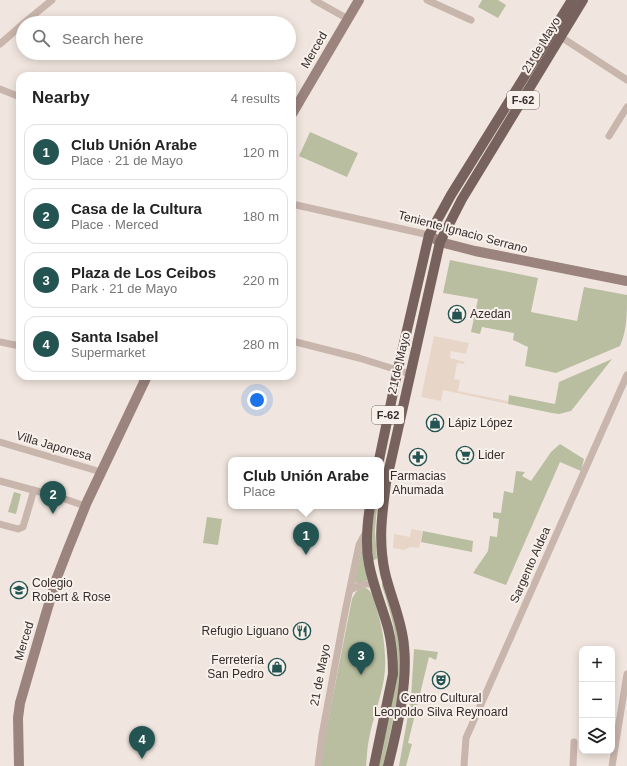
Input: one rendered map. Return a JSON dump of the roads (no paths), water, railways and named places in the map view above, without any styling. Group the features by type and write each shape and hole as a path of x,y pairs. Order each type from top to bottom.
{"main road":[{"name":"Merced","path":"296,107 359,0"},
{"name":"21 de Mayo","path":"380,457 429,235 451,195 572,0"},
{"name":"21 de Mayo","path":"384,499 386,483 440,242 462,199 583,0"},
{"name":"Teniente Ignacio Serrano","path":"429,235 440,242 627,282"},
{"name":"Merced","path":"19,766 18,718 22,695 56,580 85,506 142,380"},
{"name":"21 de Mayo","path":"370,509 366,530 368,563 388,627 393,662 393,674 374,766"},
{"name":"21 de Mayo","path":"383,509 381,543 383,561 400,622 405,658 404,683 394,744 388,766"}],"street":[{"path":"32,16 52,0"},
{"path":"314,0 348,19"},
{"path":"427,0 471,20"},
{"path":"0,44 16,29"},
{"path":"561,37 627,80"},
{"path":"0,89 16,95"},
{"path":"609,136 627,108"},
{"name":"Teniente Ignacio Serrano","path":"296,205 429,235"},
{"path":"0,342 16,345"},
{"path":"296,342 398,369 410,374"},
{"name":"Sargento Aldea","path":"464,766 466,738 627,376"},
{"name":"Villa Japonesa","path":"0,442 101,472"},
{"path":"0,481 85,506"},
{"path":"0,524 18,529 23,527 34,490"},
{"name":"21 de Mayo","path":"318,766 332,677 359,545 366,530"},
{"path":"350,590 362,584 374,584"},
{"path":"612,766 624,710 627,674"},
{"path":"573,766 574,742"}],"place":[{"name":"Azedan","path":"457,314"},
{"name":"Lápiz López","path":"435,423"},
{"name":"Lider","path":"465,455"},
{"name":"Farmacias Ahumada","path":"418,457"},
{"name":"Casa de la Cultura","path":"53,514"},
{"name":"Club Unión Arabe","path":"306,555"},
{"name":"Colegio Robert & Rose","path":"19,590"},
{"name":"Refugio Liguano","path":"302,631"},
{"name":"Ferretería San Pedro","path":"277,667"},
{"name":"Plaza de Los Ceibos","path":"361,675"},
{"name":"Centro Cultural Leopoldo Silva Reynoard","path":"441,680"},
{"name":"Santa Isabel","path":"142,759"}]}
